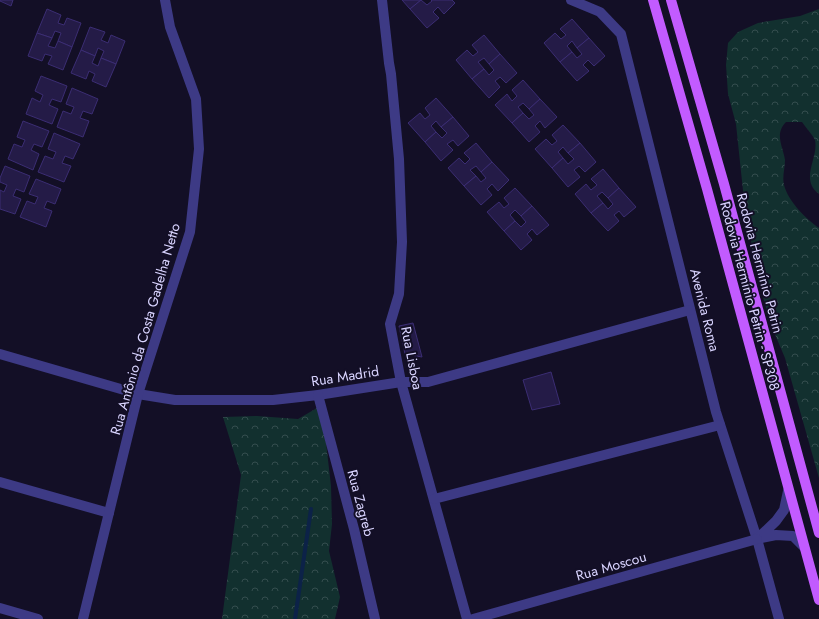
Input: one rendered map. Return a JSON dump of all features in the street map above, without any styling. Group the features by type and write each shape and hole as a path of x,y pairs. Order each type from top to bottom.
{"main road":[{"name":"Rodovia Hermínio Petrin - SP308","path":"653,0 707,189 819,600"},
{"name":"Rodovia Hermínio Petrin","path":"671,0 724,184 819,533"}],"street":[{"name":"Rua Antônio da Costa Gadelha Netto","path":"83,619 138,394 190,232 199,149 196,99 170,27 165,0"},
{"name":"Rua Lisboa","path":"382,0 399,159 402,242 399,294 390,324 402,382 467,619"},
{"name":"Avenida Roma","path":"571,0 600,12 622,34 720,425 757,539 779,619"},
{"name":"Rua Madrid","path":"0,354 138,394 175,400 273,400 318,395 402,382 428,382 690,310"},
{"name":"Rua Zagreb","path":"318,395 354,529 375,619"},
{"path":"434,499 720,425"},
{"path":"0,482 109,513"},
{"path":"757,539 776,521 784,510 788,490"},
{"name":"Rua Moscou","path":"473,619 757,539 776,535 793,536 804,547"},
{"path":"0,608 38,619"}],"green space":[{"path":"819,9 819,194 810,182 811,168 816,147 815,140 802,122 786,122 780,131 780,140 785,160 783,179 786,191 798,209 819,228 819,478 785,358 771,325 757,276 744,200 736,124 728,94 726,65 728,43 738,32 758,23 800,16"},
{"path":"317,408 325,434 331,486 332,524 329,551 340,597 335,619 222,619 241,475 223,417 257,416 298,419"}],"building":[{"path":"0,0 13,0 11,6"},
{"path":"402,0 421,0 410,9"},
{"path":"421,0 427,5 432,1 431,0 452,0 455,3 444,14 438,7 433,12 439,18 427,28 410,9"},
{"path":"47,9 61,15 58,23 64,25 67,18 81,23 72,47 58,41 61,33 55,31 52,38 37,33"},
{"path":"572,19 589,38 577,48 572,41 567,46 572,52 560,62 544,43 555,33 561,39 566,35 560,29"},
{"path":"90,27 105,32 101,40 108,43 111,35 125,41 116,64 101,58 104,51 98,48 95,56 81,50"},
{"path":"37,33 52,38 48,46 55,48 58,41 72,47 63,70 48,64 52,56 45,54 42,61 28,56"},
{"path":"484,35 500,54 489,64 484,58 478,62 484,69 472,79 456,60 467,50 473,56 478,52 472,45"},
{"path":"589,38 605,56 594,66 588,60 583,65 589,71 577,81 560,62 572,52 577,58 582,54 577,48"},
{"path":"81,50 95,56 92,63 98,66 101,58 116,64 106,87 92,81 95,74 89,71 86,79 71,73"},
{"path":"500,54 517,73 506,83 500,77 495,81 500,87 489,98 472,79 484,69 489,75 494,70 489,64"},
{"path":"41,76 67,86 61,102 52,99 49,105 58,109 52,124 26,114 32,98 40,102 43,95 35,91"},
{"path":"523,80 540,99 529,109 523,103 518,107 523,113 512,123 495,105 507,94 512,101 517,96 512,90"},
{"path":"72,88 98,99 92,114 83,111 80,118 89,121 83,137 57,127 63,111 71,114 74,107 66,104"},
{"path":"436,98 453,117 441,127 436,121 431,126 436,132 425,142 408,123 420,113 425,119 430,115 425,108"},
{"path":"540,99 557,117 545,128 540,121 535,126 540,132 529,142 512,123 523,113 529,119 534,115 529,109"},
{"path":"453,117 469,136 458,146 453,140 447,144 453,150 441,161 425,142 436,132 442,138 447,133 441,127"},
{"path":"23,121 49,131 42,147 34,144 31,150 39,154 33,170 8,159 14,144 22,147 25,140 17,137"},
{"path":"563,125 580,143 568,153 563,147 558,152 563,158 552,168 535,149 546,139 552,145 557,141 552,135"},
{"path":"54,133 80,144 73,159 65,156 62,163 71,166 64,182 38,172 45,156 53,159 56,152 48,149"},
{"path":"476,143 492,162 481,172 476,166 470,170 476,176 464,186 448,168 459,158 465,164 470,159 464,153"},
{"path":"580,143 596,162 585,172 579,166 574,170 580,177 568,187 552,168 563,158 568,164 574,159 568,153"},
{"path":"492,162 509,180 498,191 492,184 487,189 492,195 481,205 464,186 476,176 481,182 486,178 481,172"},
{"path":"5,166 30,176 24,192 16,189 13,196 21,199 15,214 0,209 0,190 4,192 7,185 0,182"},
{"path":"603,169 619,188 608,198 602,192 597,196 603,203 591,213 575,194 586,184 591,190 597,185 591,179"},
{"path":"36,179 61,189 55,204 47,201 44,208 52,211 46,227 20,217 27,201 35,204 38,197 29,194"},
{"path":"515,188 532,206 521,216 515,210 510,215 515,221 504,231 487,212 499,202 504,208 509,204 504,198"},
{"path":"619,188 636,207 624,217 619,211 614,215 619,221 608,231 591,213 603,203 608,209 613,204 608,198"},
{"path":"532,206 549,225 537,235 532,229 527,234 532,240 521,250 504,231 515,221 521,227 526,222 521,216"},
{"path":"413,323 422,357 405,354 399,326"},
{"path":"551,372 560,404 532,410 523,380"}],"waterway":[{"path":"295,619 311,509"}]}
